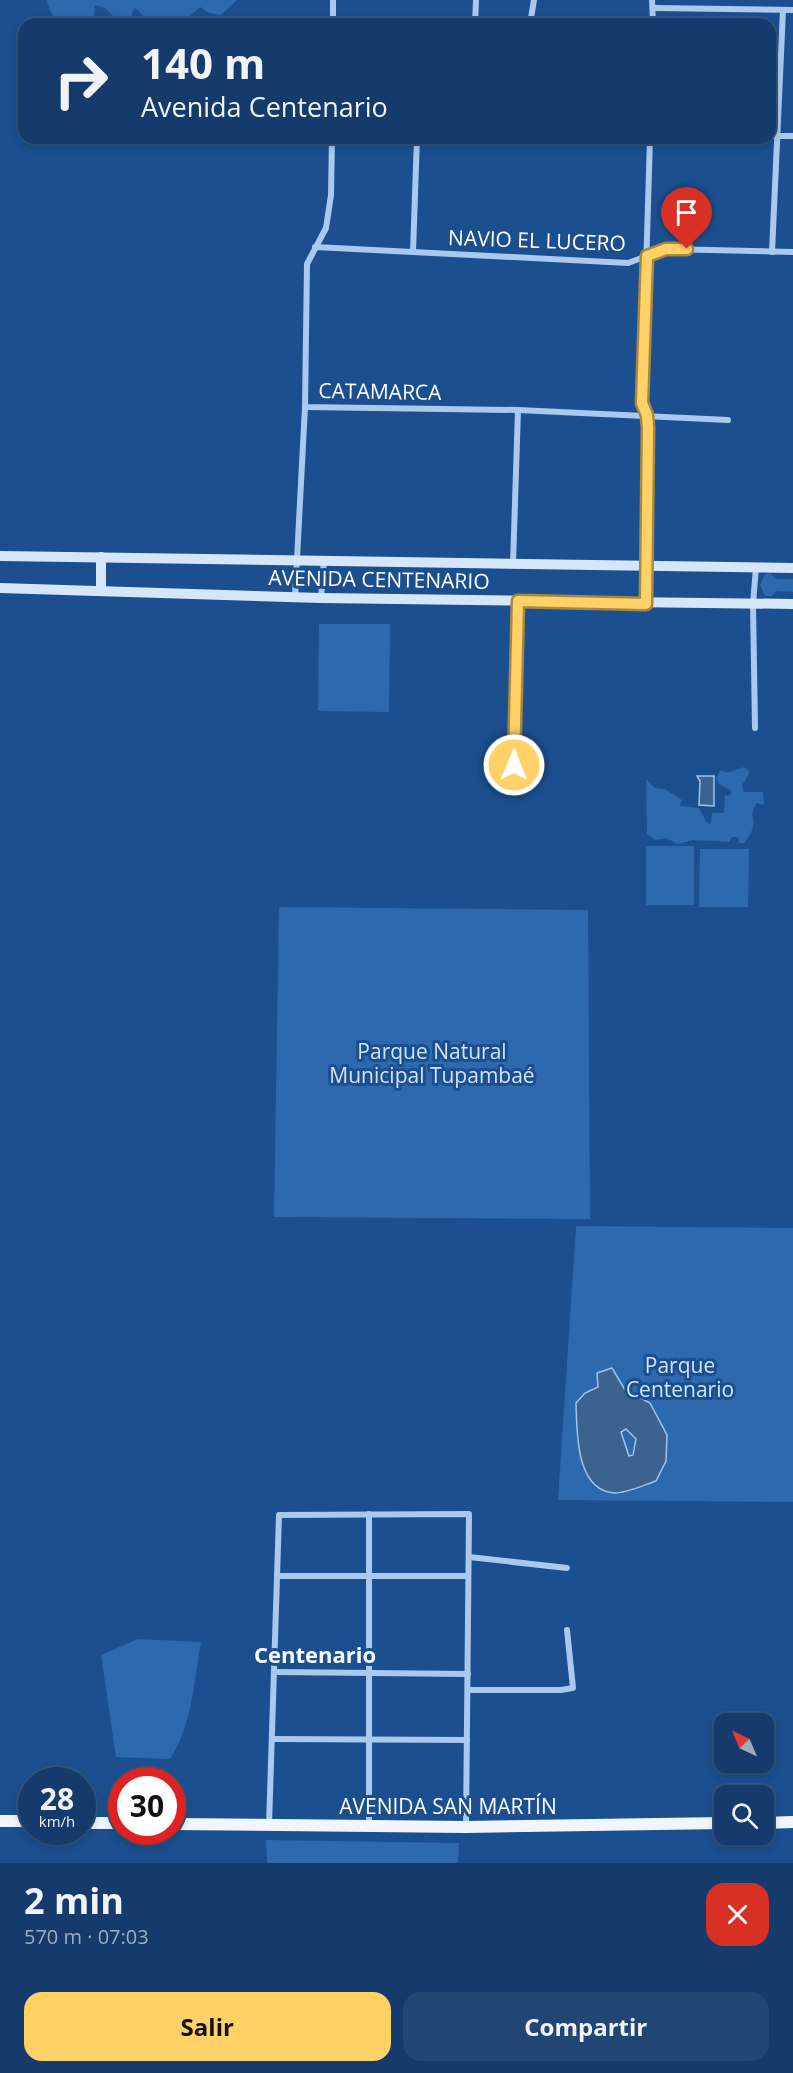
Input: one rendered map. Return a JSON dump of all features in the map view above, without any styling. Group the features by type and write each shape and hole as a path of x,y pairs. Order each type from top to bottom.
{"main road":[{"name":"AVENIDA CENTENARIO","path":"0,556 793,568"},
{"path":"101,558 101,591"},
{"name":"AVENIDA CENTENARIO","path":"0,588 321,598 646,604 793,604"},
{"path":"0,1821 18,1821"},
{"path":"774,1823 793,1822"},
{"name":"AVENIDA SAN MARTÍN","path":"186,1824 466,1827 714,1823"}],"street":[{"path":"333,0 333,18"},
{"path":"475,18 476,0"},
{"path":"531,18 534,0"},
{"path":"652,0 653,18"},
{"path":"766,0 766,10"},
{"path":"654,8 793,10"},
{"path":"772,252 783,10"},
{"path":"778,136 793,136"},
{"name":"CATAMARCA","path":"332,144 326,228 307,264 305,406 518,410 598,416 647,415 728,420"},
{"path":"413,252 417,144"},
{"path":"646,604 647,415 642,403 651,144"},
{"name":"NAVIO EL LUCERO","path":"315,247 628,263 666,249 793,252"},
{"path":"296,597 305,406"},
{"path":"513,564 518,410"},
{"path":"321,598 324,561"},
{"path":"755,728 753,604 756,567"},
{"path":"514,765 518,601"},
{"path":"369,1514 369,1826"},
{"path":"269,1825 279,1515 469,1514 466,1827"},
{"path":"469,1557 567,1568"},
{"path":"277,1576 468,1576"},
{"path":"468,1690 573,1688 567,1630"},
{"path":"274,1672 468,1674"},
{"path":"272,1739 467,1740"}],"green space":[{"path":"47,0 237,0 221,15 209,13 200,7 190,16 180,18 145,18 135,7 131,16 114,17 105,8 95,5 94,18 57,18 49,9"},
{"path":"770,573 776,579 793,579 793,592 776,591 772,596 765,596 760,585 765,574"},
{"path":"319,624 390,624 389,712 318,711"},
{"path":"744,767 750,772 742,785 744,792 763,792 764,805 756,803 752,814 752,830 744,843 739,843 738,837 732,837 729,842 693,840 678,844 666,838 655,840 647,834 646,779 655,788 665,789 682,800 680,806 699,808 707,823 711,824 712,813 724,813 725,795 729,796 732,791 719,784 716,778 721,770 727,773"},
{"path":"646,846 694,846 694,905 646,905"},
{"path":"700,849 749,849 748,907 699,907"},
{"name":"Parque Natural Municipal Tupambaé","path":"279,907 588,910 590,1219 274,1217"},
{"name":"Parque Centenario","path":"576,1226 793,1228 793,1502 558,1500"},
{"path":"138,1639 201,1642 188,1718 170,1759 116,1757 101,1655"},
{"path":"266,1840 459,1843 458,1863 267,1863"}],"shaded area":[{"path":"697,776 714,776 714,806 699,805 700,781"},
{"path":"612,1368 625,1390 650,1403 667,1435 666,1461 656,1481 615,1493 602,1490 592,1482 585,1471 578,1443 576,1403 585,1393 598,1387 597,1373","holes":["626,1429 636,1439 633,1455 629,1456 621,1432"]}],"district":[{"name":"Centenario","path":"315,1654"}],"route":[{"path":"514,765 518,601 646,604 648,428 647,415 642,403 647,256 666,249 687,249"}]}
